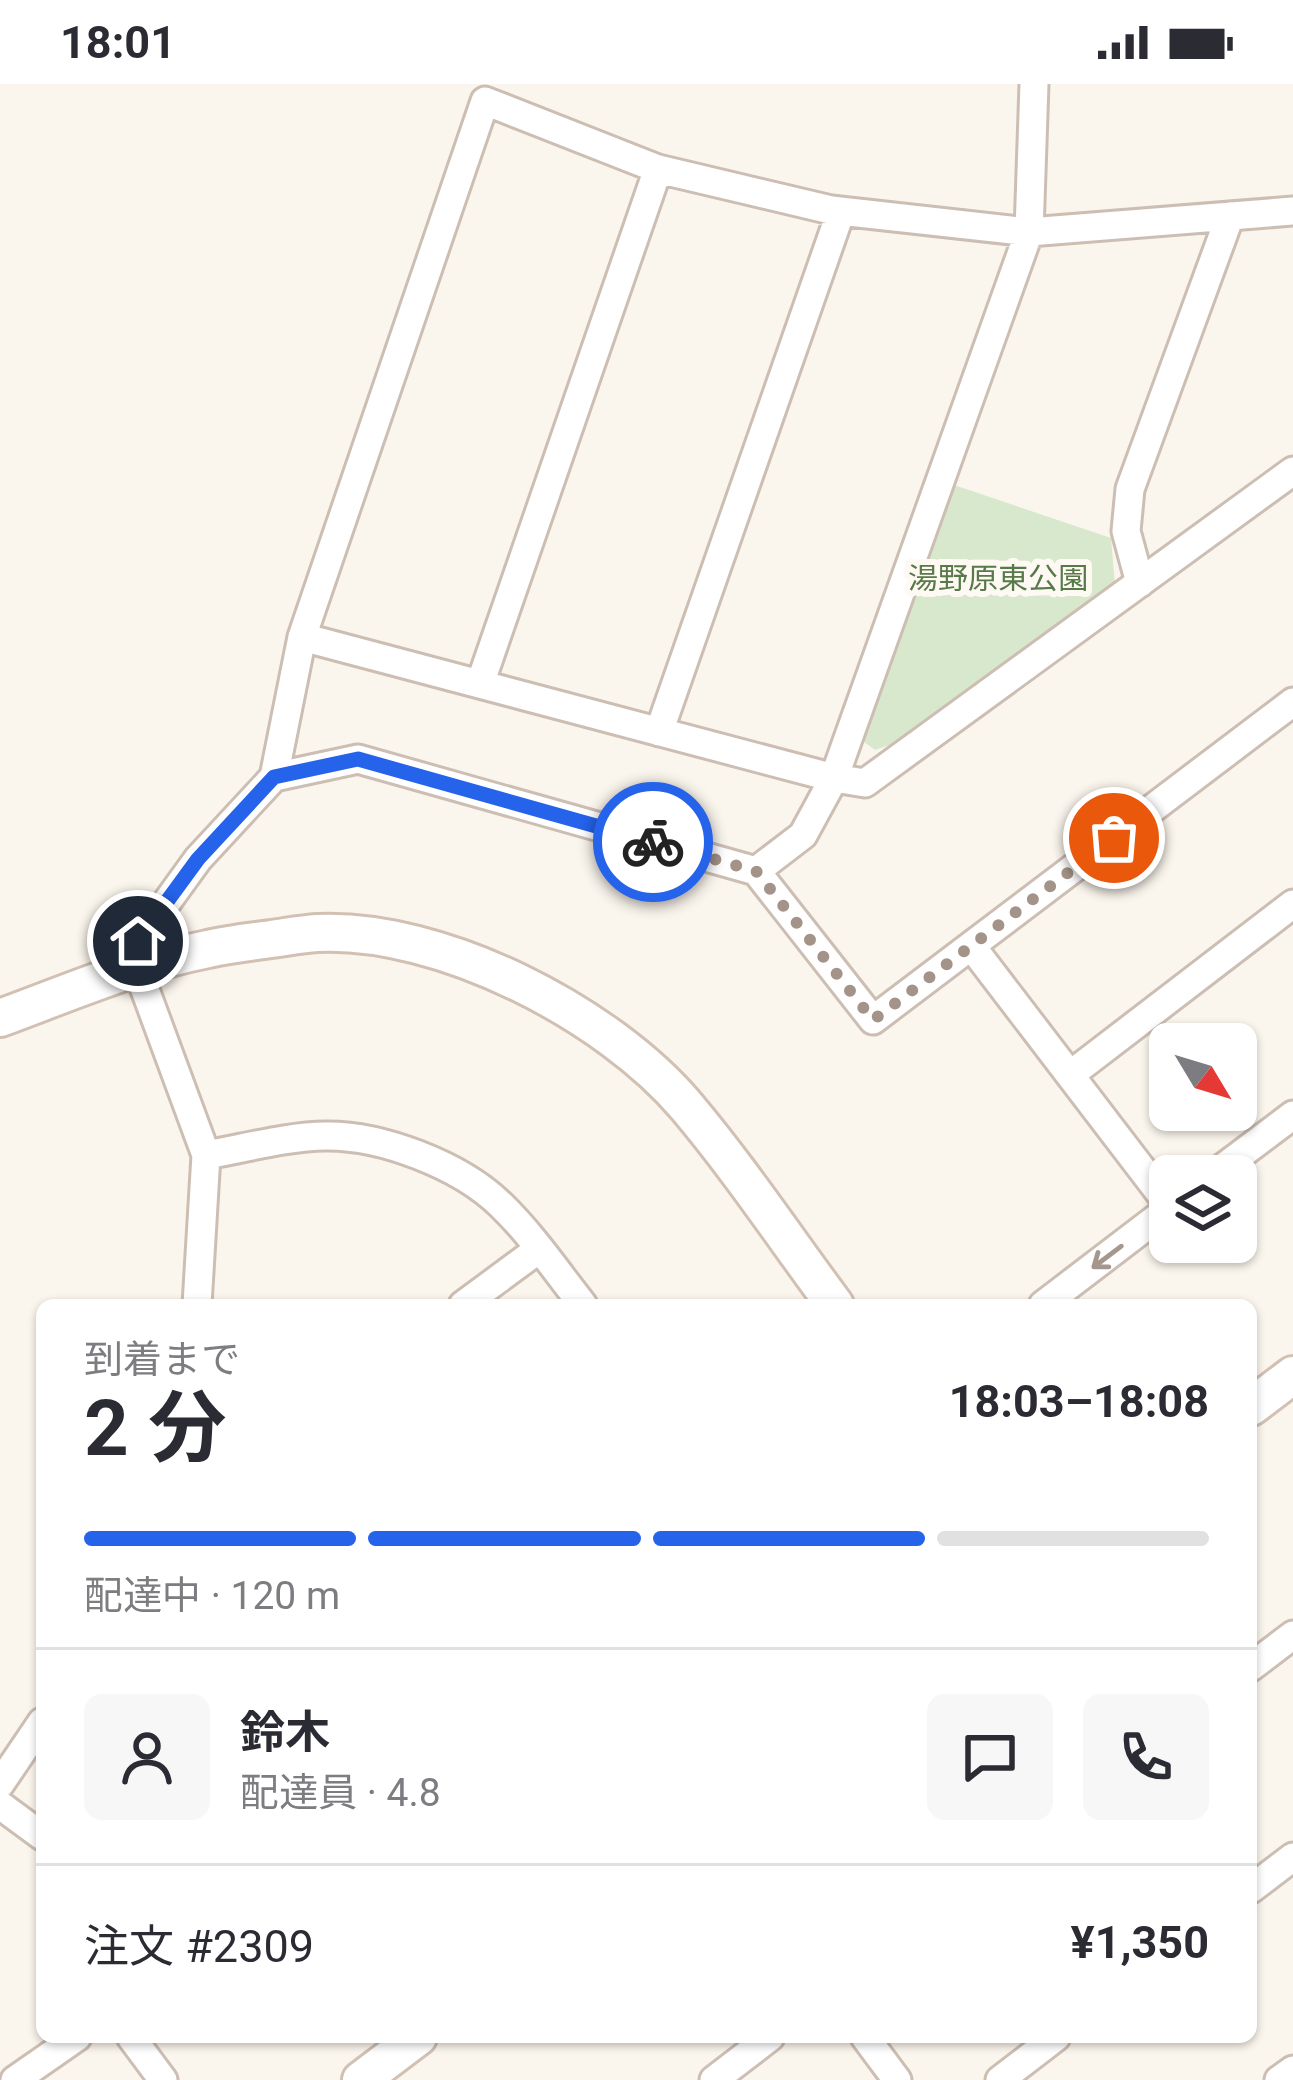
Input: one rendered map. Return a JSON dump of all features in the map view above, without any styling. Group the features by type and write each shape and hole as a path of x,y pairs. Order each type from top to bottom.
{"street":[{"path":"756,871 803,835 834,778 1029,232 1034,84"},
{"path":"197,1299 206,1155 137,968 138,941 198,859 274,777 302,637 485,101 658,169 841,211 1029,232 1293,211"},
{"path":"480,684 658,169"},
{"path":"659,732 841,211"},
{"path":"1140,583 1126,531 1130,489 1230,216"},
{"path":"302,637 866,784 1293,471"},
{"path":"274,777 358,759 756,871 873,1020 1293,702"},
{"path":"1070,1076 1293,904"},
{"path":"0,1018 137,968 208,949 318,933 430,949 519,981 589,1022 643,1063 686,1106 831,1299"},
{"path":"972,947 1149,1179"},
{"path":"1241,1155 1293,1115"},
{"path":"206,1155 323,1136 375,1141 425,1159 460,1175 500,1204 578,1299"},
{"path":"1051,1299 1149,1223"},
{"path":"471,1299 538,1249"},
{"path":"1257,1402 1293,1375"},
{"path":"1257,1662 1293,1635"},
{"path":"0,1784 36,1731"},
{"path":"0,1805 36,1831"},
{"path":"1257,1884 1293,1857"},
{"path":"15,2080 67,2043"},
{"path":"135,2043 163,2080"},
{"path":"361,2080 410,2043"},
{"path":"714,2080 762,2043"},
{"path":"869,2043 897,2080"},
{"path":"1000,2080 1048,2043"},
{"path":"1280,2080 1293,2070"}],"green space":[{"name":"湯野原東公園","path":"954,485 1111,538 1115,584 905,740 875,750 860,739"}],"way so far":[{"path":"653,842 756,871 873,1020 1114,838"}],"route":[{"path":"138,941 198,859 274,777 358,759 653,842"}]}
